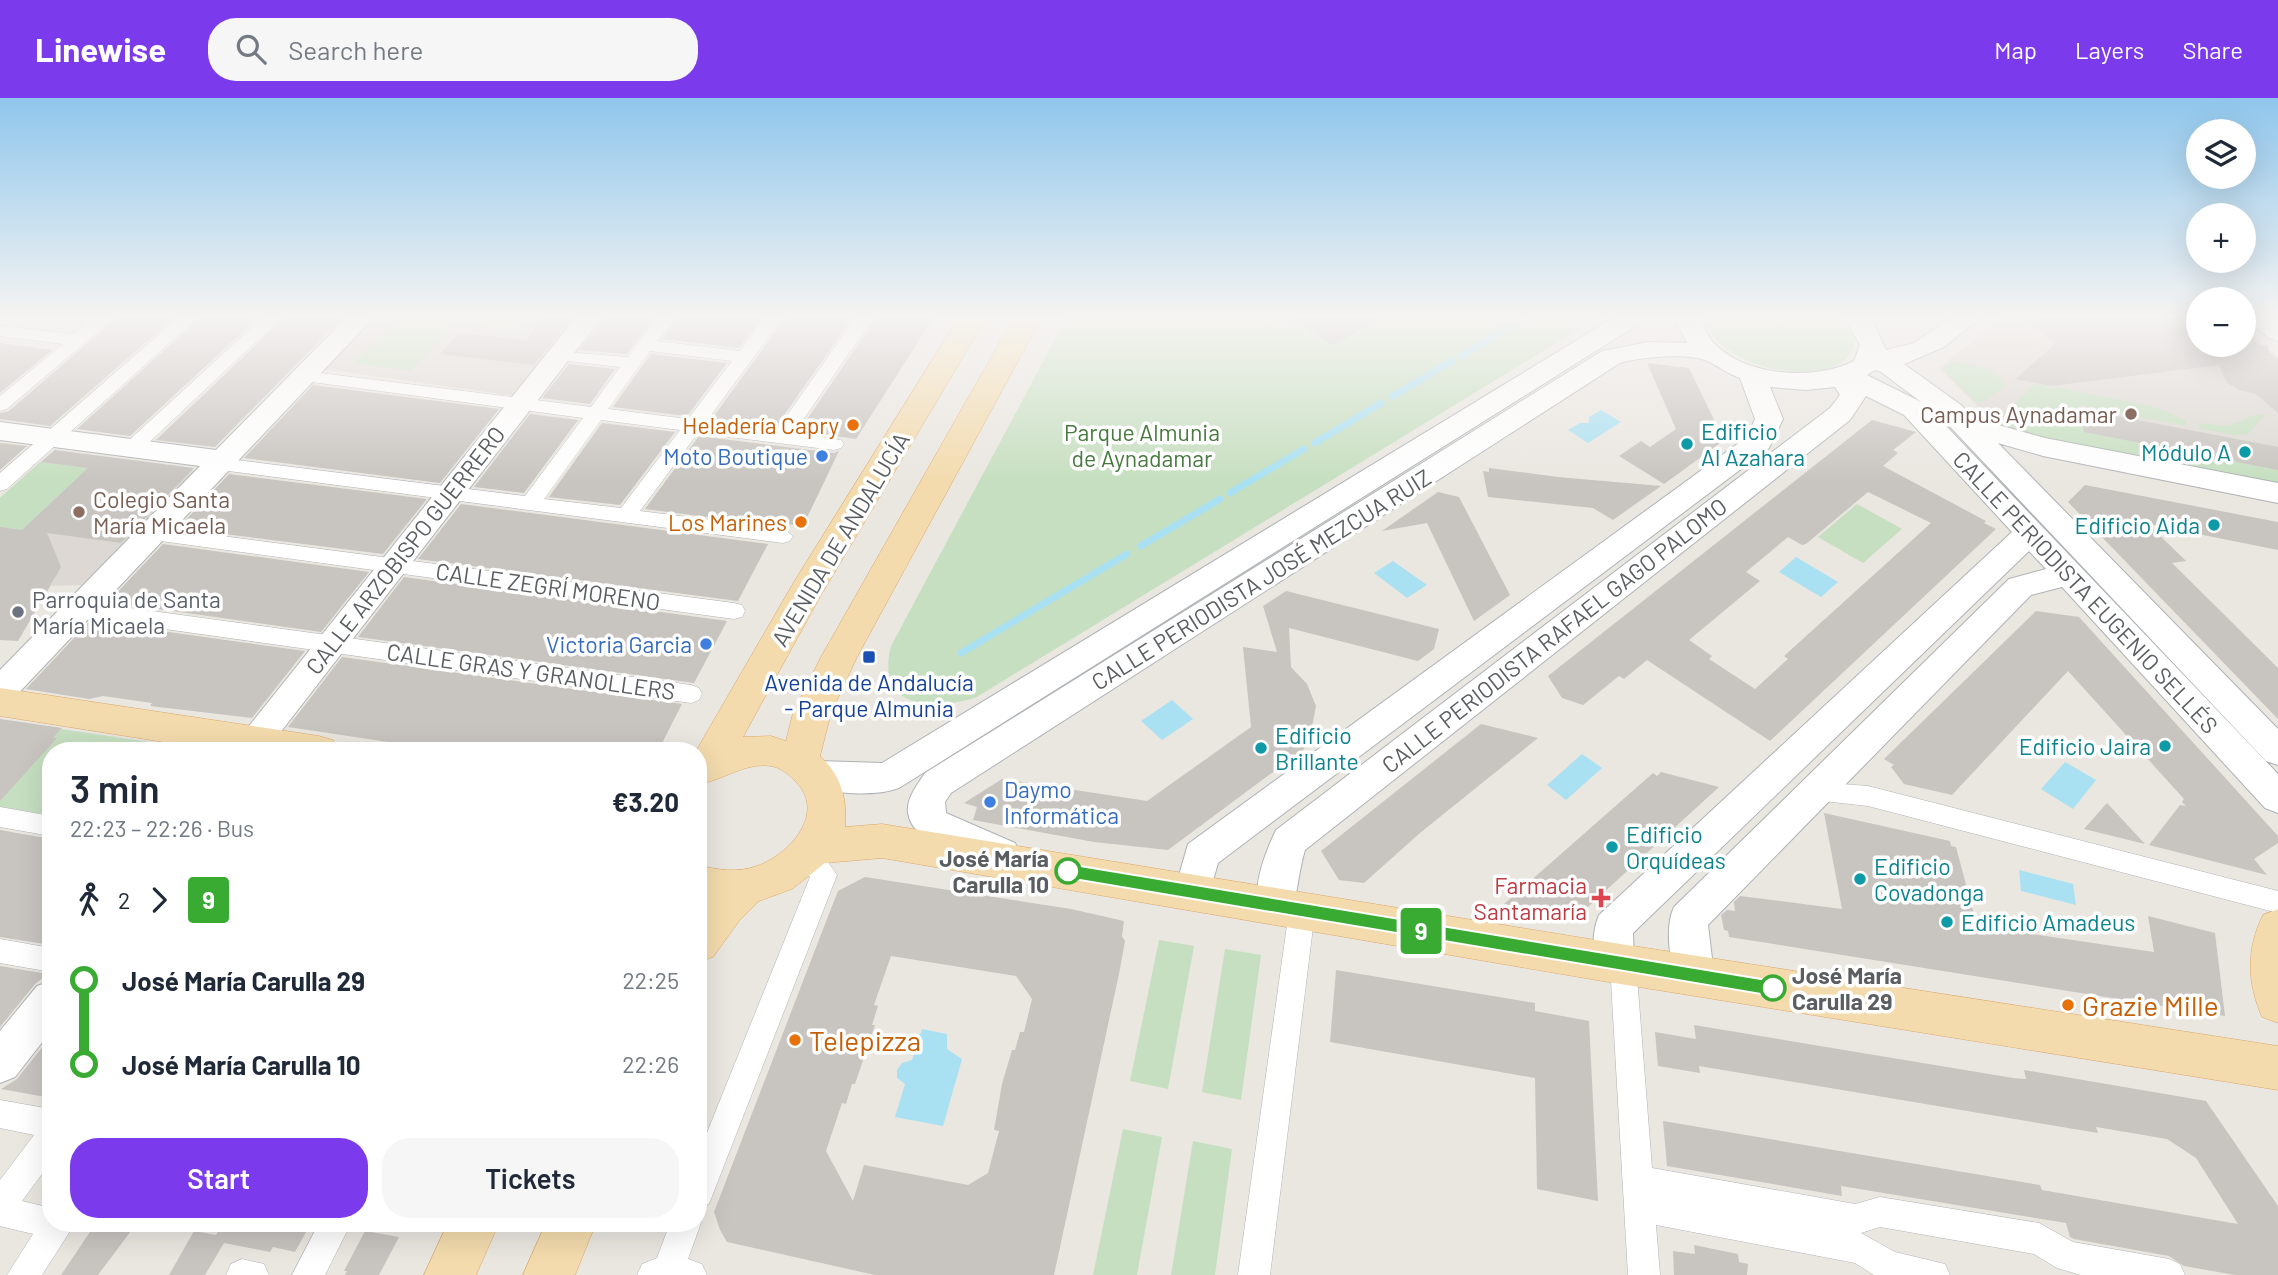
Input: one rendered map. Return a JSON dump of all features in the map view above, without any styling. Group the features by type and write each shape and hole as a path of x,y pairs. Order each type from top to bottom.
{"main road":[{"name":"AVENIDA DE ANDALUCÍA","path":"707,761 806,591 940,372"},
{"path":"707,885 717,888 747,887 785,872 810,850 824,828 815,778 811,713 839,657 997,372"},
{"path":"0,702 227,742"},
{"path":"707,765 736,753 762,750 815,778 876,840"},
{"path":"810,850 876,840 1619,964 2278,1068"},
{"path":"707,931 724,908 747,887"},
{"path":"2278,928 2272,937 2274,983 2278,1002"},
{"path":"450,1275 470,1232"},
{"path":"549,1275 567,1232"}],"street":[{"path":"0,404 39,372"},
{"path":"0,484 127,372"},
{"path":"132,448 214,372"},
{"path":"0,691 308,372"},
{"name":"CALLE ARZOBISPO GUERRERO","path":"253,742 545,372"},
{"path":"529,505 626,372"},
{"path":"625,517 734,372"},
{"path":"781,438 827,372"},
{"name":"CALLE PERIODISTA JOSÉ MEZCUA RUIZ","path":"815,778 887,778 1544,372"},
{"name":"CALLE PERIODISTA JOSÉ MEZCUA RUIZ","path":"1009,861 992,844 947,834 936,828 929,817 927,805 929,794 938,783 1587,372"},
{"path":"1748,372 1797,383 1842,372"},
{"name":"CALLE PERIODISTA RAFAEL GAGO PALOMO","path":"1288,909 1279,872 1289,841 1840,414 1853,395 1857,372"},
{"name":"CALLE PERIODISTA EUGENIO SELLÉS","path":"1863,372 1914,409 2278,798"},
{"name":"CALLE PERIODISTA EUGENIO SELLÉS","path":"1899,372 1964,424 2278,751"},
{"name":"CALLE PERIODISTA RAFAEL GAGO PALOMO","path":"1193,893 1201,855 1759,442 1767,430 1769,419 1752,374"},
{"path":"304,376 594,416 834,444"},
{"path":"1964,424 2043,447 2278,493"},
{"path":"0,431 448,495 783,536"},
{"path":"2012,474 2010,462 2018,453 2043,447"},
{"path":"1644,1275 1619,964 1613,927 2031,532"},
{"name":"CALLE ZEGRÍ MORENO","path":"153,534 734,611"},
{"path":"1695,975 1688,919 2020,587 2070,574"},
{"name":"CALLE GRAS Y GRANOLLERS","path":"79,609 691,694"},
{"path":"1842,766 1868,796"},
{"path":"1815,792 1868,796 2278,902"},
{"path":"0,817 42,824"},
{"path":"707,1170 824,875 810,850"},
{"path":"1254,1275 1288,909"},
{"path":"0,951 42,958"},
{"path":"5,1049 42,1009"},
{"path":"0,1114 42,1122"},
{"path":"0,1205 42,1149"},
{"path":"1638,1194 1860,1248 1890,1267 1934,1275"},
{"path":"1638,1194 1855,1219 1880,1212 2039,1239 2068,1257 2169,1275"},
{"path":"0,1211 42,1221"},
{"path":"23,1275 54,1232"},
{"path":"307,1275 331,1232"},
{"path":"669,1274 683,1232"},
{"path":"242,1275 253,1275"}],"shaded area":[{"path":"345,372 534,372 515,396"},
{"name":"Campus Aynadamar","path":"1943,372 2278,372 2278,483 1999,428"},
{"name":"Colegio Santa María Micaela","path":"51,453 199,471 83,585 51,586 60,569 58,560 0,571 0,498"}],"green space":[{"name":"Parque Almunia de Aynadamar","path":"1038,372 1509,372 975,698 941,704 910,700 899,693 891,682 888,667 891,646"},
{"path":"1946,372 1993,372 2007,385 1983,402 1974,401"},
{"path":"2036,383 2054,389 2155,407 2185,420 2187,426 2080,405 2085,432 2278,470 2278,483 2010,431 1997,424 1998,418"},
{"path":"2266,414 2248,434 2234,435 2199,428 2197,423 2228,426 2254,415"},
{"path":"40,462 88,468 22,530 0,527 0,498"},
{"path":"1857,504 1902,529 1863,563 1818,537"},
{"path":"61,729 150,742 49,742"},
{"path":"42,750 42,814 0,807 0,796"},
{"path":"1159,940 1194,946 1168,1089 1130,1081"},
{"path":"1225,949 1261,955 1241,1100 1202,1092"},
{"path":"1123,1129 1162,1137 1137,1275 1093,1275"},
{"path":"1193,1141 1232,1149 1215,1275 1171,1275"}],"water":[{"path":"1601,410 1621,422 1588,443 1568,430 1580,423 1589,423 1589,417"},
{"path":"1796,557 1838,582 1821,597 1779,572"},
{"path":"1393,561 1427,585 1407,598 1374,573"},
{"path":"1172,700 1193,719 1162,740 1141,721"},
{"path":"1582,754 1602,768 1566,800 1547,785"},
{"path":"2065,762 2096,780 2073,809 2041,789"},
{"path":"2019,870 2073,884 2076,905 2021,891"},
{"path":"922,1029 947,1034 947,1049 962,1059 943,1126 895,1117 905,1084 897,1078 897,1070 902,1063 912,1060"}],"building":[{"path":"0,372 25,372 0,393"},
{"path":"54,372 112,372 50,426 0,419 0,413 9,411"},
{"path":"140,372 199,372 130,436 77,429"},
{"path":"227,372 289,372 215,447 156,440"},
{"path":"563,372 613,372 590,404 542,398"},
{"path":"638,372 720,372 687,416 613,407"},
{"path":"746,372 814,372 775,428 711,420"},
{"path":"839,372 899,372 856,439 799,431"},
{"path":"1651,372 1691,372 1717,426 1744,426 1664,484 1619,456 1641,441 1650,447 1676,429"},
{"path":"2023,372 2164,372 2051,386 2015,379"},
{"path":"2222,372 2278,372 2278,413 2256,394 2239,390 2227,383"},
{"path":"313,385 499,409 440,483 244,458"},
{"path":"2080,409 2278,447 2278,470 2084,432"},
{"path":"530,414 578,420 524,493 474,487"},
{"path":"1872,420 1916,432 1893,450 1898,453 1883,466 1986,521 1984,523 1996,529 1770,741 1647,660 1624,679 1619,676 1583,705 1562,698 1548,676","holes":["1868,492 1931,523 1784,656 1788,659 1755,689 1709,659 1712,656 1689,640 1760,581 1746,572 1788,537 1802,545 1806,544"]},
{"path":"602,423 675,432 620,505 549,497"},
{"path":"699,436 834,453 839,451 803,526 779,523 777,526 645,509"},
{"path":"0,443 27,446 0,470"},
{"name":"Colegio Santa María Micaela","path":"55,450 194,468 121,543 47,533 61,567 18,641 0,640 0,527 22,530 88,468 41,462"},
{"path":"1489,468 1661,486 1613,520 1593,508 1488,497 1483,471 1489,472"},
{"path":"229,474 427,499 383,554 178,528"},
{"path":"2085,485 2278,522 2278,550 2148,524 2186,561 2172,563 2278,668 2278,719 2068,502"},
{"path":"1438,492 1459,497 1510,595 1474,621 1427,523 1382,531"},
{"path":"461,504 768,544 738,601 418,559"},
{"path":"163,544 369,572 321,632 108,602"},
{"path":"404,577 727,621 694,683 358,637"},
{"name":"Edificio Brillante","path":"1286,591 1439,629 1434,649 1418,661 1289,628 1291,667 1307,684 1316,706 1310,737 1304,749 1168,850 1094,842 973,820 977,807 964,803 1002,779 1147,801 1251,727 1243,647 1277,652 1263,606"},
{"path":"2036,611 2079,617 2278,836 2278,843 2254,859 2267,875 2149,845 2180,805 2186,806 2182,802 2184,799 2068,671 1952,795 1904,784 1891,767 1894,765 1884,759"},
{"path":"90,621 305,651 252,718 150,706 152,703 103,696 89,699 26,689"},
{"path":"342,657 682,704 663,742 388,742 288,727"},
{"path":"0,719 62,728 53,738 57,738 53,742 42,742 42,755 0,801"},
{"path":"1481,724 1538,738 1420,833 1364,883 1339,880 1321,851"},
{"name":"Edificio Orquídeas","path":"1661,772 1719,787 1578,916 1504,904 1653,773 1657,776"},
{"path":"2107,803 2145,844 2084,829"},
{"path":"1824,813 1950,841 1951,846 1956,847 1977,926 2154,952 2148,916 2215,933 2225,1016 1729,937 1728,931 1724,930 1721,915 1727,910 1735,911 1734,902 1740,896 1842,909"},
{"path":"0,830 42,837 42,944 0,937"},
{"path":"865,877 1071,909 1124,921 1122,936 1125,941 1119,974 1054,1275 875,1275 727,1242 720,1230 714,1212 838,891","holes":["891,956 1016,976 1032,999 1024,1032 1020,1032 1015,1050 1012,1050 1002,1084 994,1130 999,1131 988,1173 968,1185 864,1165 853,1201 826,1151 842,1103 846,1104 852,1084 855,1084 875,1025 872,1025 878,1006 874,1005"]},
{"path":"0,966 42,973 42,979 0,1027"},
{"path":"1336,970 1535,1003 1535,1011 1589,1021 1598,1201 1537,1189 1535,1078 1330,1042"},
{"path":"1694,1025 2013,1078 2026,1079 2024,1070 2206,1101 2278,1206 2278,1275 2235,1275 2184,1266 2169,1256 2074,1239 2070,1237 2066,1223 1841,1186 1842,1196 1667,1166 1663,1121 2040,1185 2042,1190 2238,1224 2196,1158 2167,1139 2096,1127 2098,1133 1699,1066 1700,1073 1658,1066 1655,1032 1696,1039"},
{"path":"42,1047 42,1096 1,1089 17,1079"},
{"path":"90,1232 130,1232 98,1275 61,1275"},
{"path":"193,1232 216,1235 218,1232 306,1232 295,1252 273,1247 270,1252 224,1243 205,1275 169,1275"},
{"path":"364,1232 399,1237 379,1275 345,1275 347,1271 344,1271"},
{"path":"1694,1245 1738,1254 1739,1262 1748,1264 1747,1275 1674,1275 1673,1251 1695,1254"}],"waterway":[{"path":"1393,396 1434,372"},
{"path":"1315,443 1381,403"},
{"path":"1230,493 1304,449"},
{"path":"1141,546 1220,499"},
{"path":"961,653 1127,554"}],"bus line":[{"name":"9","path":"1068,871 1773,988"}],"place":[{"name":"Campus Aynadamar","path":"2131,414"},
{"name":"Heladería Capry","path":"853,425"},
{"name":"Edificio Al Azahara","path":"1687,444"},
{"name":"Módulo A","path":"2245,452"},
{"name":"Moto Boutique","path":"822,456"},
{"name":"Colegio Santa María Micaela","path":"79,512"},
{"name":"Los Marines","path":"801,522"},
{"name":"Edificio Aida","path":"2214,525"},
{"name":"Parroquia de Santa María Micaela","path":"18,612"},
{"name":"Victoria Garcia","path":"706,644"},
{"name":"Avenida de Andalucía - Parque Almunia","path":"869,657"},
{"name":"Edificio Jaira","path":"2165,746"},
{"name":"Edificio Brillante","path":"1261,748"},
{"name":"Daymo Informática","path":"990,802"},
{"name":"Edificio Orquídeas","path":"1612,847"},
{"name":"José María Carulla 10","path":"1068,871"},
{"name":"Edificio Covadonga","path":"1860,879"},
{"name":"Farmacia Santamaría","path":"1601,898"},
{"name":"Edificio Amadeus","path":"1947,922"},
{"name":"José María Carulla 29","path":"1773,988"},
{"name":"Grazie Mille","path":"2068,1005"},
{"name":"Telepizza","path":"795,1040"}]}
